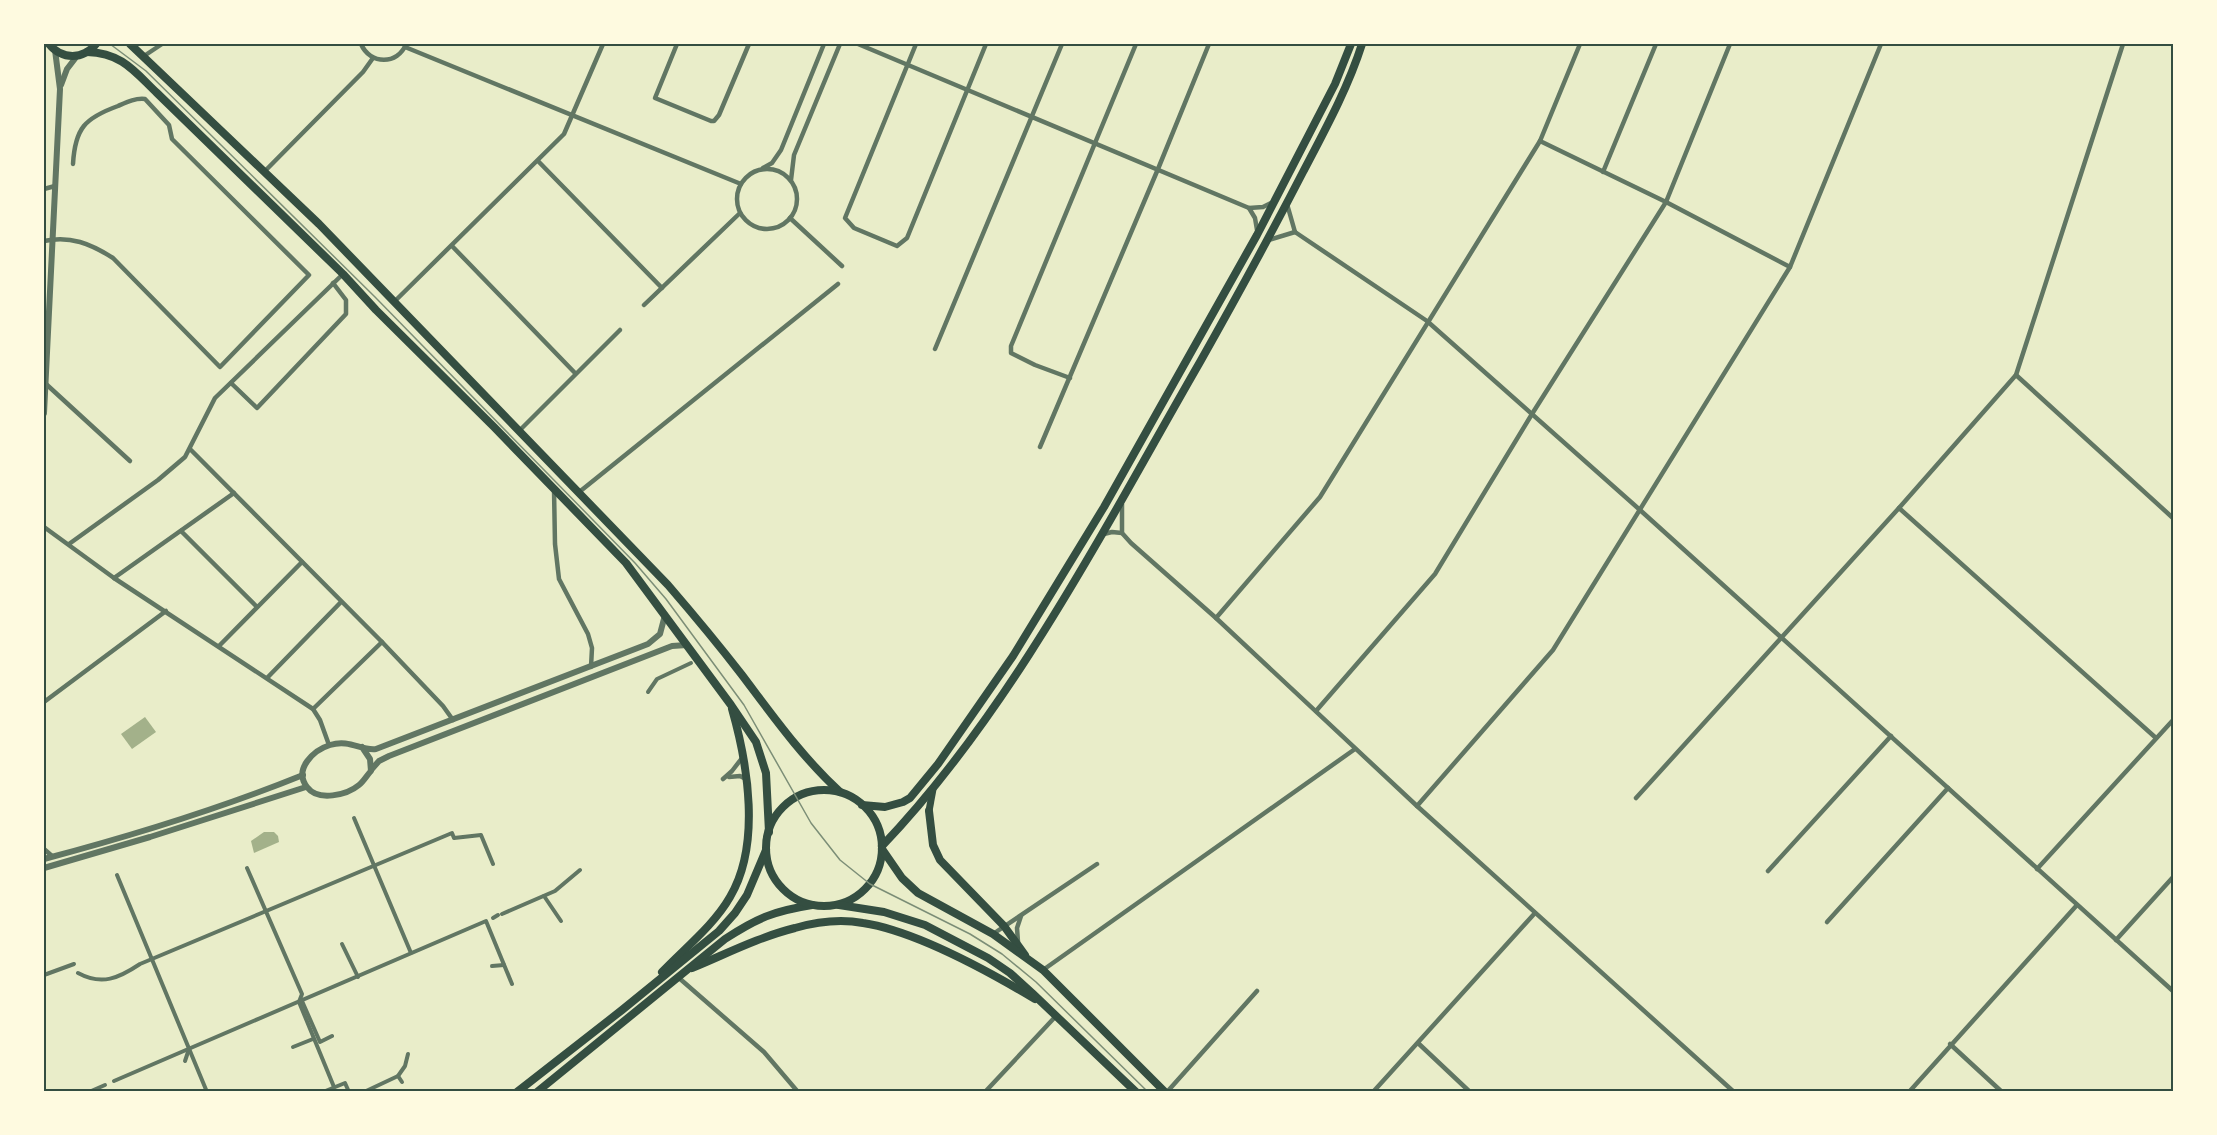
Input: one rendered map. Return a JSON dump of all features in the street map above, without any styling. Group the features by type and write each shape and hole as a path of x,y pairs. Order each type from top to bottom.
{"highway":[{"path":"52,47 62,54 78,56 96,44"},
{"path":"130,44 319,224 668,585 709,633 792,742 840,792 862,805 876,821 882,848 902,878 918,893 993,934 1043,970 1166,1092"},
{"path":"87,52 114,56 133,70 343,274 626,563 748,728 761,752 768,789 769,832 766,850 770,870 781,888 798,900 812,905 839,905 884,912 925,925 988,958 1010,973 1136,1092"},
{"path":"769,832 779,812 798,796 817,791 840,792"},
{"path":"839,905 856,897 870,884 879,867 882,848"}],"main road":[{"path":"862,805 885,807 910,798 921,787 984,700 1074,558 1257,235 1335,84 1351,44"},
{"path":"882,848 933,789 997,701 1056,611 1287,204 1333,114 1362,44"},
{"path":"653,985 663,971 718,914 730,898 741,876 747,854 749,833 746,779 731,705"},
{"path":"933,789 929,811 933,845 940,860 1004,926 1026,957"},
{"path":"517,1092 719,931 747,895 766,850"},
{"path":"537,1092 725,939 755,920 779,911 812,905"},
{"path":"692,968 751,942 796,927 819,923 861,922 880,926 939,949 1044,1004"}],"street":[{"path":"144,56 162,44"},
{"path":"361,44 367,54 382,60 391,59 400,54 406,45 741,184"},
{"path":"394,302 564,134 603,44"},
{"path":"677,44 655,98 711,121 717,118 749,44"},
{"path":"824,44 781,150 772,163 750,174 741,184 737,198 740,213 747,221 761,228 777,227 790,218 797,199 791,180 794,155 840,44"},
{"path":"858,44 1249,208 1263,207 1275,201"},
{"path":"916,44 845,218 854,228 897,246 907,238 986,44"},
{"path":"935,349 1062,44"},
{"path":"1070,378 1011,353 1011,346 1136,44"},
{"path":"1040,447 1209,44"},
{"path":"1216,618 1320,498 1540,141 1580,44"},
{"path":"1603,172 1656,44"},
{"path":"1316,711 1435,574 1532,414 1666,202 1730,44"},
{"path":"1417,806 1553,650 1790,267 1881,44"},
{"path":"1636,798 1782,639 2016,375 2123,44"},
{"path":"44,413 60,89 52,47"},
{"path":"60,89 67,69 78,56"},
{"path":"264,172 363,72 373,58"},
{"path":"44,241 75,240 94,246 113,258 220,367 309,275 172,139 169,125 145,99 137,98 87,120 78,135 73,164"},
{"path":"1540,141 1666,202 1790,267"},
{"path":"538,161 662,288"},
{"path":"762,169 781,172 791,180"},
{"path":"44,189 55,186"},
{"path":"1287,204 1295,232 1427,321 2174,992"},
{"path":"1249,208 1255,218 1257,235"},
{"path":"644,305 740,213"},
{"path":"790,218 842,266"},
{"path":"1267,241 1295,232"},
{"path":"452,246 575,373"},
{"path":"69,544 158,480 185,457 215,398 343,274"},
{"path":"231,383 256,408 346,314 346,300 333,283"},
{"path":"578,493 838,284"},
{"path":"519,430 620,330"},
{"path":"2016,375 2174,519"},
{"path":"46,384 130,461"},
{"path":"190,449 382,642 443,706 453,720"},
{"path":"554,489 555,544 559,579 588,634 592,648 591,667"},
{"path":"114,578 234,493"},
{"path":"1122,498 1122,533"},
{"path":"1899,508 2156,738"},
{"path":"44,527 114,578 313,709 320,720 329,745"},
{"path":"181,531 257,607"},
{"path":"1098,539 1107,532 1122,533 1417,806 1734,1092"},
{"path":"219,646 302,562"},
{"path":"267,678 341,602"},
{"path":"44,702 166,612"},
{"path":"665,615 661,632 656,639 591,667 376,749 371,750 348,743 329,745 310,757 303,768 306,787 316,793 333,795 360,784 379,761 389,756 672,646 687,645"},
{"path":"313,709 382,642"},
{"path":"648,692 657,678 692,663"},
{"path":"2037,869 2174,719"},
{"path":"1768,872 1891,736"},
{"path":"362,747 370,759 371,771"},
{"path":"1043,970 1355,749"},
{"path":"742,758 723,778 740,776 746,779"},
{"path":"44,859 243,797 303,775"},
{"path":"44,868 306,787"},
{"path":"1827,922 1948,788"},
{"path":"354,818 411,953"},
{"path":"78,973 96,980 117,978 151,959 452,833 454,838 481,835 493,864"},
{"path":"44,849 52,856"},
{"path":"993,934 1096,864"},
{"path":"247,868 302,994 301,1002 313,1039 334,1087"},
{"path":"493,918 555,891 580,870"},
{"path":"117,875 207,1092"},
{"path":"2116,940 2174,876"},
{"path":"544,896 561,921"},
{"path":"1909,1092 2076,905"},
{"path":"1373,1092 1535,913"},
{"path":"1020,947 1017,928 1021,916"},
{"path":"114,1081 486,921 512,984"},
{"path":"342,944 358,977"},
{"path":"44,975 74,964"},
{"path":"492,966 504,965"},
{"path":"679,978 764,1052 798,1092"},
{"path":"1166,1092 1257,991"},
{"path":"301,1002 320,1042 332,1036"},
{"path":"985,1092 1056,1016"},
{"path":"293,1047 313,1039"},
{"path":"1418,1043 1470,1092"},
{"path":"1950,1044 2002,1092"},
{"path":"185,1061 189,1048"},
{"path":"364,1092 398,1076 405,1066 408,1054"},
{"path":"398,1076 402,1082"},
{"path":"323,1092 345,1083 350,1092"},
{"path":"89,1092 105,1085"}],"shaded area":[{"path":"145,717 156,732 132,749 121,734"},
{"path":"264,832 274,832 279,842 254,853 251,841"}],"tram line":[{"path":"110,44 146,71 375,297 635,563 666,599 744,705 811,823 840,860 870,884 970,934 1002,954 1036,982 1148,1092"}]}
